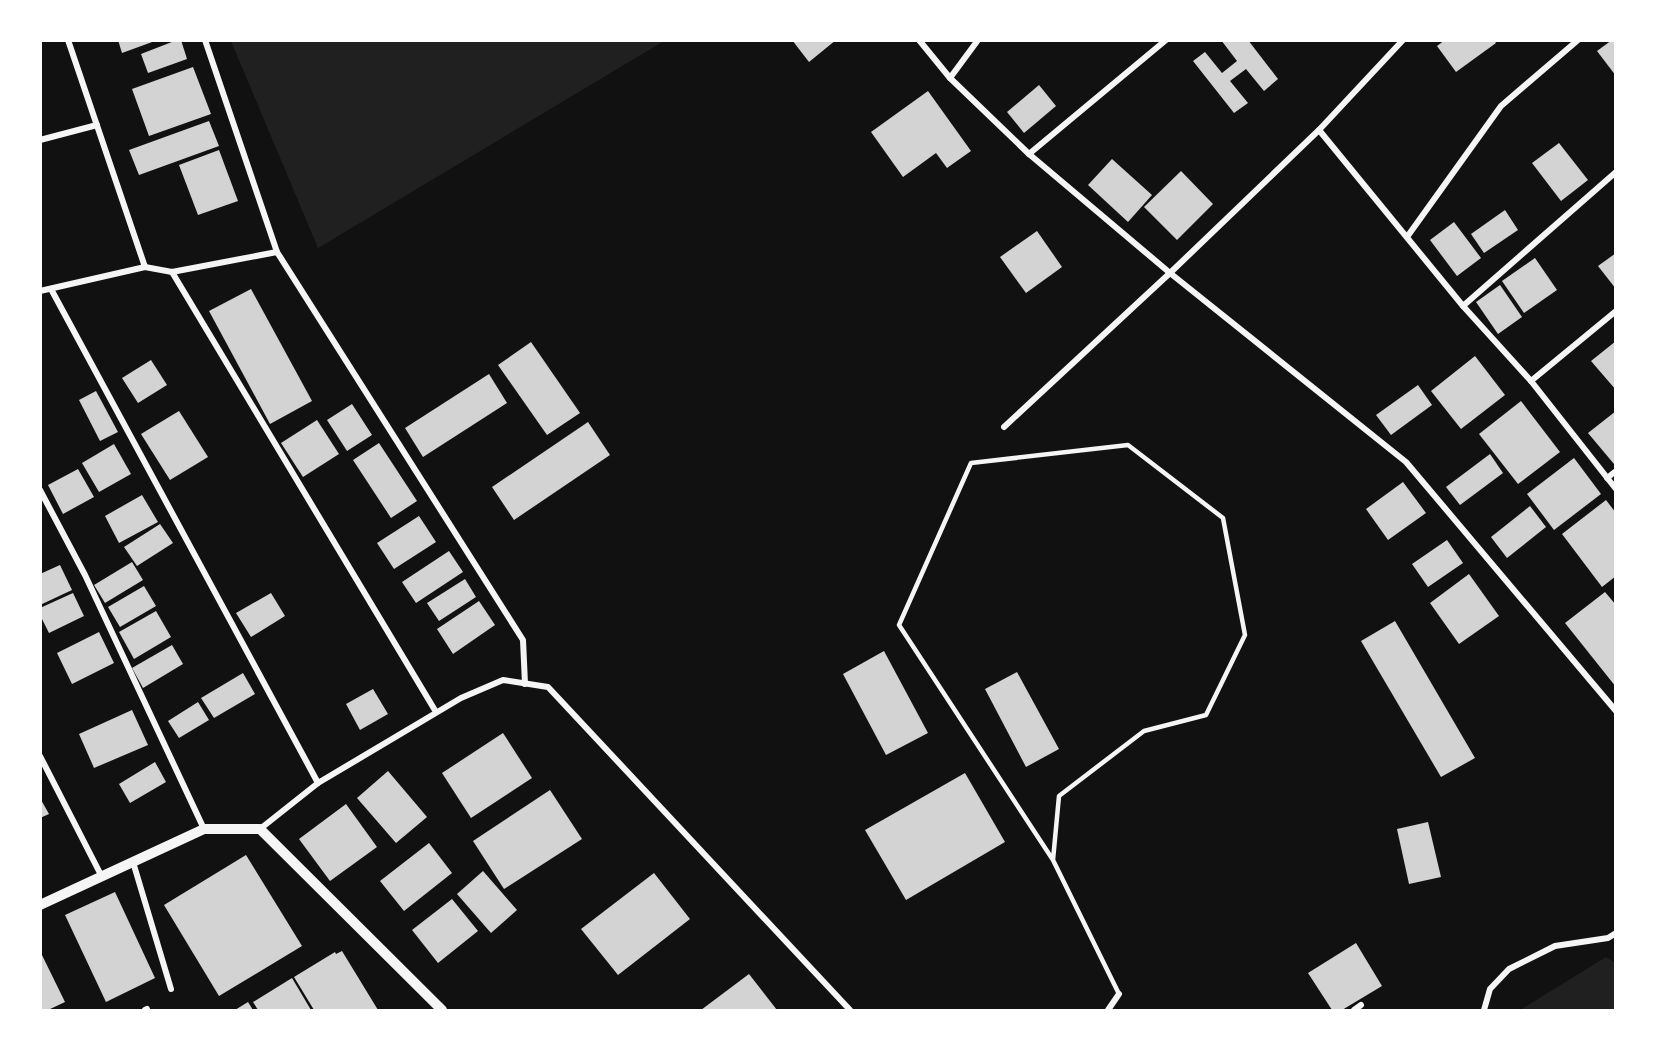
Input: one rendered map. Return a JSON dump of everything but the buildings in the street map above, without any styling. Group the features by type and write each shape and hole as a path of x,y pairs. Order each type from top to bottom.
{"street":[{"path":"68,40 145,267"},
{"path":"205,40 277,252 523,640 525,684"},
{"path":"919,40 950,78 1029,154 1170,273 1406,462 1616,711"},
{"path":"950,78 978,40"},
{"path":"1029,154 1166,40"},
{"path":"1004,427 1170,273 1319,130 1403,40"},
{"path":"1407,237 1501,106 1578,40"},
{"path":"40,140 97,125"},
{"path":"1319,130 1463,306 1531,381 1616,489"},
{"path":"1463,306 1616,172"},
{"path":"40,291 145,267 172,272 277,252"},
{"path":"172,272 436,712"},
{"path":"51,289 318,783"},
{"path":"1531,381 1616,311"},
{"path":"1607,478 1616,471"},
{"path":"40,490 85,575 204,829"},
{"path":"40,905 204,829 260,829 318,783 461,698 502,680 548,687 850,1011"},
{"path":"40,756 102,877"},
{"path":"260,829 442,1011"},
{"path":"133,862 171,988"},
{"path":"1484,1011 1490,989 1509,969 1556,946 1608,938 1616,933"},
{"path":"1108,1011 1119,994"},
{"path":"1354,1011 1361,1005"}],"lane":[{"path":"1053,860 1059,796 1144,731 1206,715 1245,635 1223,518 1128,445 971,463 899,625 1053,860 1119,994"}],"shaded area":[{"path":"231,41 664,41 318,248"},
{"path":"1606,957 1615,963 1615,1010 1520,1010"}]}
